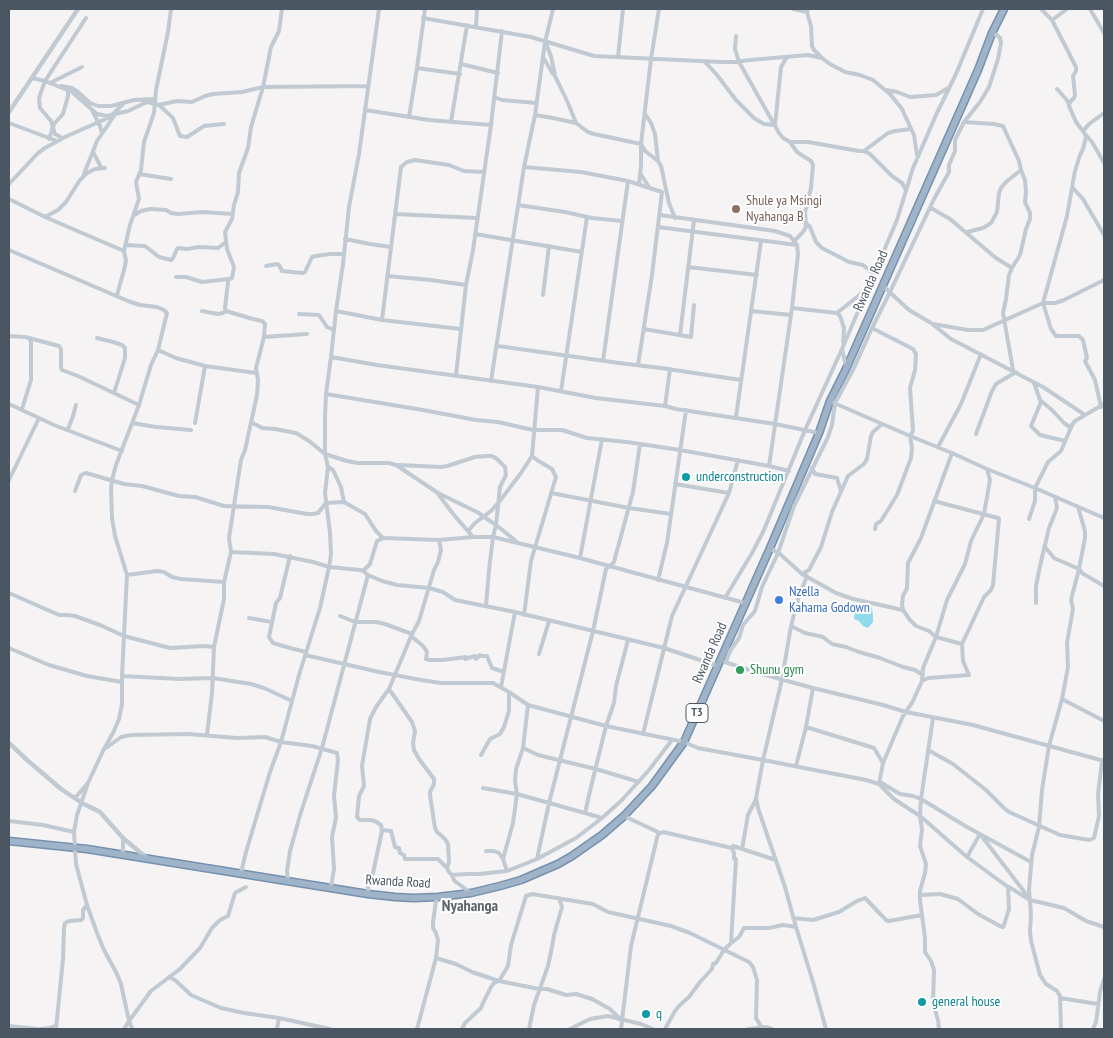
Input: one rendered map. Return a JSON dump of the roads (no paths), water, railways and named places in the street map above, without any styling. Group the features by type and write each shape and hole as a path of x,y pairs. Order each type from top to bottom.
{"highway":[{"name":"Rwanda Road","path":"9,841 123,855 395,898 438,897 471,893 521,880 558,864 602,835 624,816 652,786 684,742 722,663 744,605 1004,9"}],"street":[{"path":"9,112 78,9"},
{"path":"117,295 126,261 125,245 139,199 136,182 144,142 153,116 154,98 171,9"},
{"path":"226,311 225,299 228,282 232,278 234,267 226,242 225,232 227,226 232,221 239,173 248,148 251,127 263,87 271,46 279,31 282,9"},
{"path":"241,873 320,608 329,567 331,554 325,493 328,467 325,454 326,394 345,239 379,9"},
{"path":"409,117 425,9"},
{"path":"476,27 477,9"},
{"path":"492,381 518,204 552,9"},
{"path":"618,56 623,9"},
{"path":"639,184 644,114 660,9"},
{"path":"793,9 807,11 811,26 812,46 822,58 845,72 873,80 899,104 916,141 917,158"},
{"path":"725,598 758,542 874,274 896,220 917,158 983,9"},
{"path":"1041,9 1052,20 1076,67 1073,76 1075,97 1069,104"},
{"path":"1052,20 1067,9"},
{"path":"1090,9 1104,33"},
{"path":"63,138 55,134 51,121 39,105 38,98 45,81 86,18"},
{"path":"423,18 531,37 594,56 705,62 739,62 808,55 822,58"},
{"path":"451,122 467,25"},
{"path":"456,375 466,285 491,125 502,32"},
{"path":"722,663 739,638 743,625 755,611 764,582 778,553 794,506 830,431 832,402 854,370 872,328 948,172 955,151 955,142 964,122 989,87 1000,48 1000,38 992,33"},
{"path":"736,36 735,49 739,62 779,133 790,142 797,152 812,163 811,188 805,212 806,223 796,243"},
{"path":"545,42 551,56 555,76"},
{"path":"775,125 781,67 787,57"},
{"path":"543,58 555,76 576,124"},
{"path":"705,62 736,100 754,118 764,124 775,125"},
{"path":"461,64 498,73"},
{"path":"52,84 82,67"},
{"path":"417,68 460,74"},
{"path":"32,78 45,81 76,94 91,110 99,123 102,133"},
{"path":"52,84 72,88 93,105 111,106 139,99 154,98"},
{"path":"91,110 107,116 128,111 147,102 159,105 177,101 192,102 213,94 242,92 263,87 368,86"},
{"path":"886,90 910,97 936,95 950,86"},
{"path":"1057,89 1066,99 1075,120 1092,142 1104,163"},
{"path":"49,139 53,126 63,114 68,90"},
{"path":"494,97 536,103"},
{"path":"84,176 102,133 125,102"},
{"path":"159,105 173,118 180,136 187,137 204,126 224,124"},
{"path":"365,110 409,117 491,125"},
{"path":"1030,519 1035,488 1044,468 1059,453 1075,421 1102,406 1095,380 1085,361 1087,358 1083,340 1078,336 1056,336 1051,329 1043,303 1067,216 1076,171 1084,144 1084,132 1089,124 1104,113"},
{"path":"638,365 664,193 655,134 651,123 644,114"},
{"path":"9,184 38,153 63,138 114,115"},
{"path":"535,115 576,124 594,134 641,144 645,151 658,161"},
{"path":"964,122 1003,126 1019,161 1026,182 1025,202 1030,213 1030,219 1020,255 1008,279 1003,310 1003,321 1014,371"},
{"path":"9,123 57,141"},
{"path":"864,151 888,134 911,129"},
{"path":"790,142 808,142 864,151 870,154 902,183 906,190"},
{"path":"45,217 58,210 66,202 84,176 95,168 103,168 93,151"},
{"path":"382,320 401,167 407,162 415,160 449,165 464,171 484,172"},
{"path":"524,167 566,170 628,181 649,187 664,193 675,218"},
{"path":"966,232 983,228 990,223 997,212 1001,188 1021,170"},
{"path":"640,173 649,187"},
{"path":"139,174 171,179"},
{"path":"603,361 628,181"},
{"path":"1072,188 1083,199 1104,235"},
{"path":"9,200 124,251"},
{"path":"518,204 588,217 622,221"},
{"path":"931,208 950,219 996,258 1012,268"},
{"path":"133,216 141,211 150,209 166,210 178,214 202,212 232,214"},
{"path":"395,214 477,218"},
{"path":"660,216 776,230 790,236 796,243 798,254 792,308 769,466"},
{"path":"561,391 588,217"},
{"path":"680,335 694,220"},
{"path":"806,223 810,227 816,242 822,248 849,262 863,265 874,274"},
{"path":"658,227 761,241 796,243"},
{"path":"475,234 582,252"},
{"path":"345,239 391,247"},
{"path":"736,417 761,241"},
{"path":"125,245 145,246 159,257 171,260 178,248 218,248 226,242"},
{"path":"543,295 549,246"},
{"path":"9,250 134,303 157,307 167,313 158,350 151,365 112,480 113,527 127,576 122,704 119,720 88,783 77,816 74,832 76,864 87,905 97,933 119,979 132,1029"},
{"path":"266,266 277,264 282,271 303,273 306,272 312,257 343,254"},
{"path":"688,267 757,275"},
{"path":"176,277 186,276 202,282 229,279"},
{"path":"387,276 466,285"},
{"path":"931,323 978,331 983,330 1043,303 1055,303 1064,300 1104,280"},
{"path":"883,286 909,310 951,338 1049,390 1085,415"},
{"path":"792,308 837,313 868,288"},
{"path":"864,298 875,304"},
{"path":"644,329 691,337 694,305"},
{"path":"202,311 218,314 226,311 264,321 264,337 256,373 258,380 257,395 241,460 229,538 231,552 224,582 224,599 214,647 207,734"},
{"path":"336,311 382,320 461,328"},
{"path":"752,311 791,315"},
{"path":"837,313 844,328 842,349 846,369"},
{"path":"299,314 319,315 327,327 334,330"},
{"path":"872,328 916,352 915,370 910,388 911,458 904,479 892,504 874,529"},
{"path":"264,337 307,334"},
{"path":"9,336 29,338 60,346 62,370 139,405"},
{"path":"22,409 31,375 31,342 29,338"},
{"path":"97,338 122,345 126,348 125,358 114,394"},
{"path":"498,346 741,380"},
{"path":"158,350 176,358 205,366 256,373"},
{"path":"938,447 961,404 981,354"},
{"path":"332,357 538,387 596,398 736,417 819,433"},
{"path":"194,424 205,366"},
{"path":"665,406 670,369"},
{"path":"976,434 996,384 1014,371"},
{"path":"1034,382 1041,402 1071,428"},
{"path":"468,531 499,502 532,456 538,387"},
{"path":"326,394 476,420 498,422 533,430 562,430 587,438 680,450 789,471"},
{"path":"832,402 1104,518"},
{"path":"1041,402 1031,426 1042,436 1065,441"},
{"path":"9,404 54,425 122,451"},
{"path":"68,429 76,405"},
{"path":"658,580 667,543 686,410"},
{"path":"9,480 39,418"},
{"path":"251,422 262,428 296,433 325,454 358,464 381,462 396,465 441,467 475,457 492,456 497,459 505,467 506,475 500,487 486,606"},
{"path":"132,423 191,430"},
{"path":"802,574 809,570 823,543 832,512 848,476 866,462 870,437 882,424"},
{"path":"580,558 602,439"},
{"path":"537,859 570,716 593,631 606,569 614,562 629,508 640,444"},
{"path":"952,453 921,538 908,563 907,588 902,604 903,610 914,624 936,637 962,644"},
{"path":"524,615 531,561 555,481 555,474 552,469 532,456"},
{"path":"643,734 672,616 730,493 738,460"},
{"path":"396,465 438,493 484,516 518,542"},
{"path":"328,467 333,470 341,487 344,502"},
{"path":"812,468 815,474 836,478 842,492"},
{"path":"879,783 883,764 922,681 923,668 936,637 947,600 966,564 971,540 984,514 990,480 986,469"},
{"path":"75,491 81,475 84,473 124,484 154,488 178,496 195,497 224,506 268,507 313,514 318,512 326,503 344,502 365,514 383,538"},
{"path":"675,484 730,493"},
{"path":"438,493 473,537"},
{"path":"551,493 671,514"},
{"path":"1036,603 1036,586 1044,547 1057,508 1055,497"},
{"path":"922,681 928,678 970,676 964,661 962,644 984,597 993,585 999,519 934,501"},
{"path":"1061,1029 1058,991 1046,984 1040,975 1030,931 1029,890 1031,862 1039,827 1042,790 1049,746 1062,699 1068,667 1067,643 1073,609 1071,600 1085,533 1078,507"},
{"path":"363,571 370,564 373,549 377,542 383,538 439,540 493,537 580,558 725,598 755,611"},
{"path":"368,894 368,886 373,873 382,830 381,825 378,823 370,820 360,820 356,817 359,796 364,786 362,766 370,719 376,706 388,689 419,621 441,550 439,540"},
{"path":"1044,547 1054,558 1079,569 1082,573 1104,586"},
{"path":"770,548 802,574 836,593 853,599 903,610"},
{"path":"231,552 259,552 290,556 329,567 363,571 382,581 397,585 429,588 443,592 455,600 514,612 664,648 906,712 973,726 1048,745 1103,761 1098,794 1099,816 1093,839 1065,837 1039,827 1007,810 986,790 953,764 928,750"},
{"path":"290,556 280,598 276,602 269,637 272,641 306,654 394,676 441,683 493,683 528,705 606,726 684,742 698,748 879,783 900,794 913,796 921,800 1031,862"},
{"path":"127,576 157,571 181,579 224,582"},
{"path":"288,881 287,871 290,851 322,748 368,575"},
{"path":"742,849 748,815 756,798 782,679 790,626 807,576"},
{"path":"9,593 59,615 75,616 124,636 174,648 187,646 214,647"},
{"path":"501,687 514,612"},
{"path":"340,616 355,622 385,624 412,635 426,650 426,659 466,659 476,656 476,659 480,655 487,656 492,668 504,672"},
{"path":"249,618 272,622"},
{"path":"539,654 549,621"},
{"path":"790,626 823,637 832,644 916,670 923,675"},
{"path":"585,813 606,726 614,703 628,640"},
{"path":"9,648 48,665 88,676 122,682"},
{"path":"122,676 165,679 213,678 264,688 292,701"},
{"path":"796,766 814,688"},
{"path":"388,689 412,722 415,731 414,750 434,779 430,795 435,828 448,844 448,868"},
{"path":"482,755 490,740 500,734 504,727 509,711 509,692"},
{"path":"1062,699 1104,721"},
{"path":"503,859 513,824 517,794 516,769 523,748 528,705"},
{"path":"933,718 921,800 920,816 922,830 920,846 926,864 920,895 925,952 934,970 933,1003 939,1029"},
{"path":"806,727 874,748 883,764"},
{"path":"103,751 112,742 121,737 164,733 207,734 237,738 265,737 280,742 306,744 336,753 338,756 334,796 336,818 332,837 334,868 331,887"},
{"path":"452,875 507,871 537,859 576,838 622,800 639,782 672,740"},
{"path":"9,742 45,776 82,803 104,816 123,838 148,859"},
{"path":"523,748 534,754 639,782"},
{"path":"75,798 88,783"},
{"path":"879,783 894,799 920,816 967,857 1008,887 1030,900 1064,908 1090,923 1104,927"},
{"path":"483,788 517,794 602,818"},
{"path":"756,798 785,887 826,1029"},
{"path":"624,816 660,832 732,848 734,846 776,860"},
{"path":"9,821 43,825 74,832"},
{"path":"382,830 391,831 395,847 399,848 400,854 404,855 405,859 438,859 448,868 456,882 471,893"},
{"path":"621,1029 631,946 660,832"},
{"path":"967,857 980,834"},
{"path":"980,834 1030,900"},
{"path":"123,838 123,855"},
{"path":"731,943 736,859 734,859 732,848"},
{"path":"486,851 499,853 507,871"},
{"path":"124,1029 151,991 180,969 200,948 216,923 228,916 236,893 246,887"},
{"path":"920,895 940,894 958,899 978,914 1003,927 1009,909 1008,887"},
{"path":"462,1029 464,1023 481,1008 494,983 500,981 508,966 511,945 526,896 532,894 593,904 608,912 671,926 690,933 749,962 757,983 756,1018 762,1028"},
{"path":"418,1029 436,958 438,940 433,928 433,922 438,897"},
{"path":"529,1029 534,1005 548,966 562,907 559,898"},
{"path":"793,918 813,920 839,912 865,898 891,921 922,915"},
{"path":"9,1026 39,1029 56,1027 65,923 81,920 84,908 87,905"},
{"path":"665,1029 675,1011 712,969 712,964 716,963 724,950 739,937 744,928 769,928 783,925 796,927"},
{"path":"436,958 500,981 539,989 549,989 566,995 576,994 595,1000 610,1009 622,1020"},
{"path":"169,977 175,980 191,996 212,1005 244,1014 279,1018 330,1029"},
{"path":"1093,1029 1104,979"},
{"path":"1060,998 1098,1004"},
{"path":"570,1029 590,1019 604,1016 611,1016 653,1029"},
{"path":"277,1029 279,1018"},
{"path":"748,1029 767,1027 772,1029"}],"water":[{"path":"866,606 872,608 873,616 873,622 868,628 854,619 855,612"}],"place":[{"name":"Shule ya Msingi Nyahanga B","path":"736,209"},
{"name":"underconstruction","path":"686,477"},
{"name":"Nzella Kahama Godown","path":"779,600"},
{"name":"Shunu gym","path":"740,670"},
{"name":"general house","path":"922,1002"},
{"name":"q","path":"646,1014"}],"district":[{"name":"Nyahanga","path":"470,906"}]}
